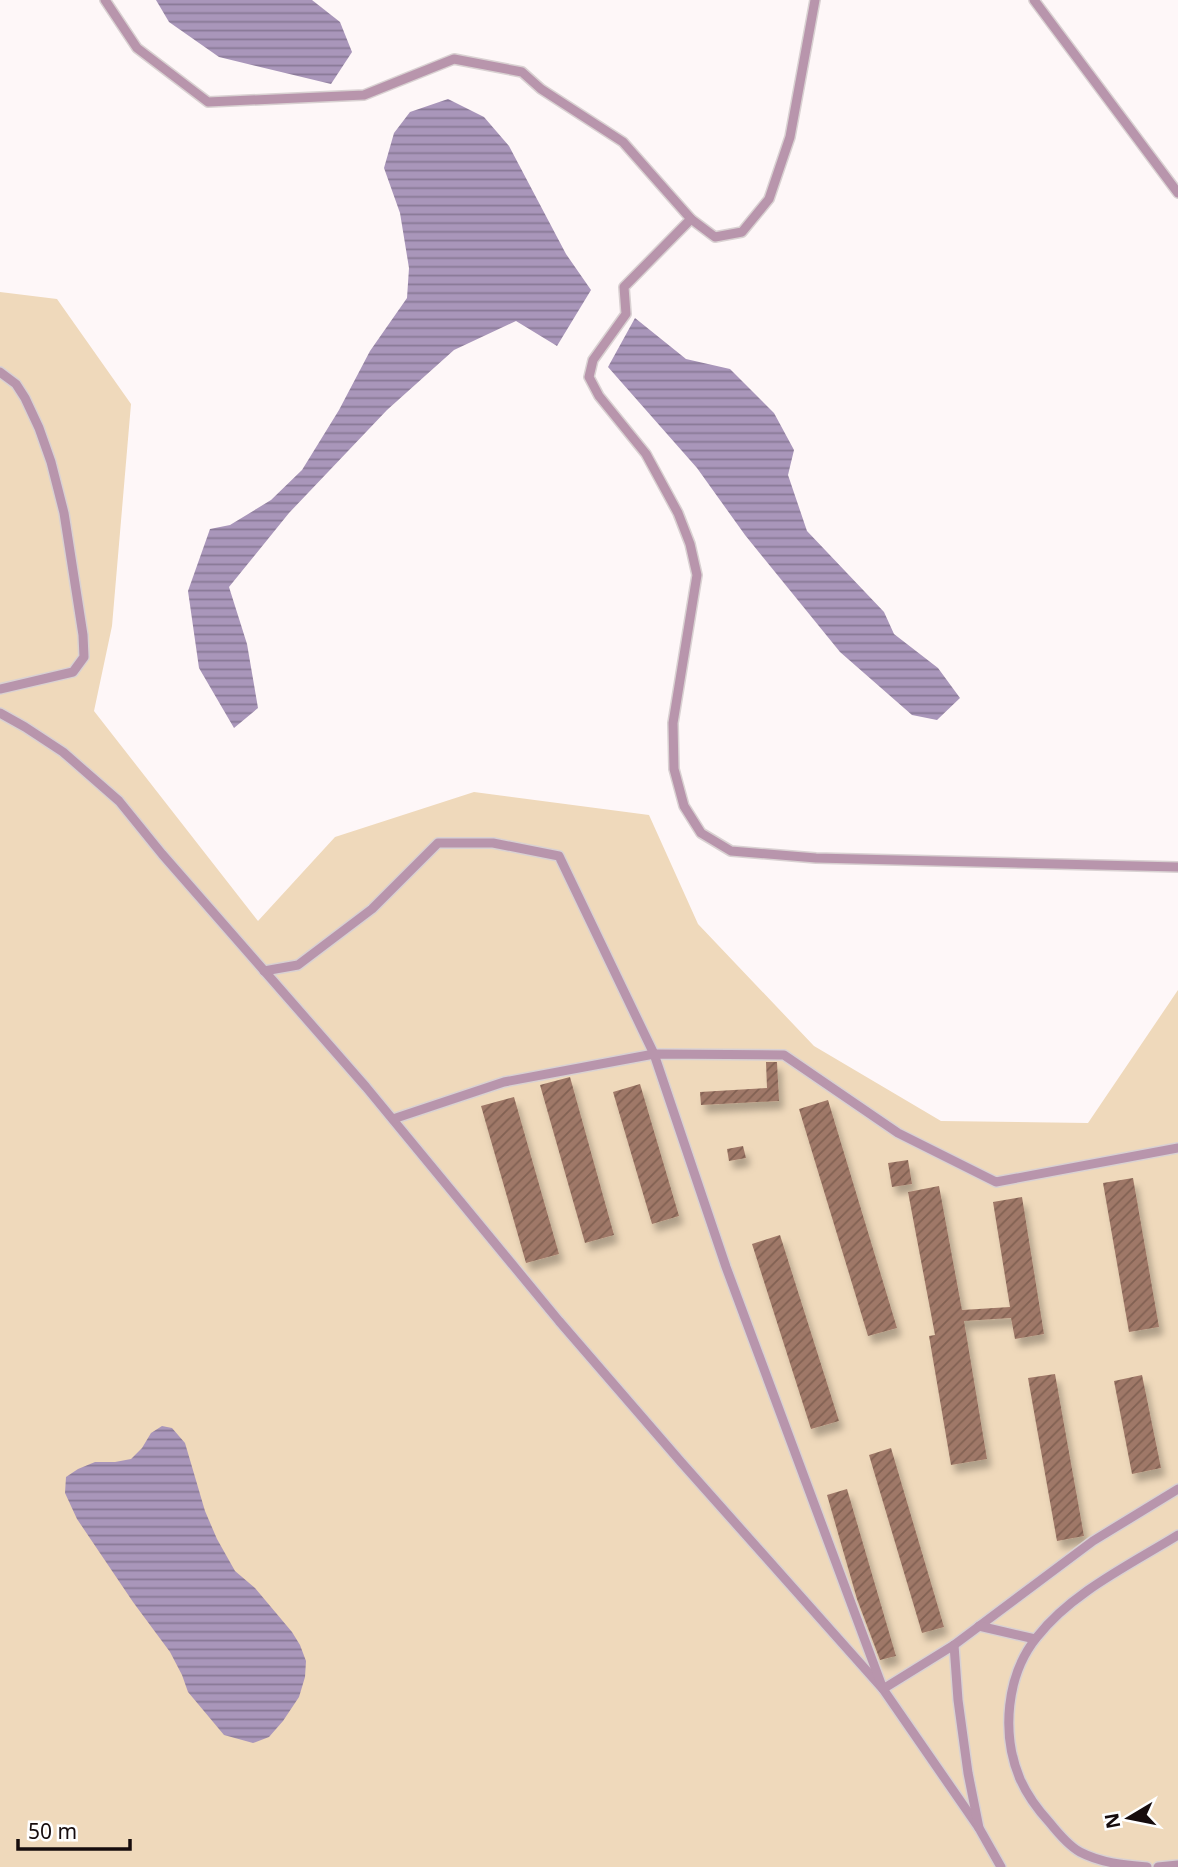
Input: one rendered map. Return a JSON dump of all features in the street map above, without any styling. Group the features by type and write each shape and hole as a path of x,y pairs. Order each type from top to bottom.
{"lane":[{"path":"105,0 137,48 208,102 364,96 454,59 523,72 541,89 622,142 691,219 715,237 741,232 769,199 790,137 815,0"},
{"path":"1034,0 1178,193"},
{"path":"691,219 624,287 626,314 593,360 589,377 599,396 646,454 678,513 690,544 697,575 673,723 674,769 684,806 701,832 731,851 816,858 1178,867"},
{"path":"0,372 16,384 25,398 51,462 64,513 84,657 73,672 0,690"},
{"path":"0,713 63,752 118,802 393,1119 585,1351 883,1689 979,1828 1001,1867"},
{"path":"264,971 298,965 372,909 438,843 493,843 559,856 654,1054 726,1267 883,1689"},
{"path":"393,1119 503,1083 654,1054 783,1055 898,1133 996,1182 1178,1147"},
{"path":"883,1689 954,1645 1093,1541 1178,1489"},
{"path":"1147,1867 1116,1865 1079,1852 1059,1834 1037,1808 1020,1778 1009,1737 1009,1707 1015,1680 1024,1658 1035,1639 1056,1615 1079,1597 1178,1535"},
{"path":"978,1626 1035,1639"},
{"path":"954,1645 958,1700 979,1828"},
{"path":"1158,1867 1178,1865"}],"shaded area":[{"path":"156,0 312,0 340,22 352,52 331,84 219,57 169,22"},
{"path":"448,99 484,117 509,146 566,254 591,290 557,346 516,321 454,350 387,410 289,513 229,587 247,644 258,708 234,728 199,668 188,591 210,529 230,525 271,500 302,470 339,410 370,351 407,298 409,268 400,213 384,168 394,133 410,112"},
{"path":"0,292 57,299 131,404 112,626 94,711 258,921 335,837 474,792 649,815 698,924 814,1046 941,1121 1088,1123 1178,990 1178,1867 0,1867"},
{"path":"635,318 686,359 730,369 774,413 794,450 788,475 807,531 884,612 894,634 938,668 960,698 937,720 912,715 840,652 745,535 697,468 608,367"},
{"path":"162,1426 172,1428 185,1443 205,1511 235,1571 255,1588 292,1632 306,1661 299,1697 269,1737 253,1743 224,1735 188,1692 170,1652 77,1519 65,1493 66,1477 95,1462 131,1459 151,1433"}],"building":[{"path":"766,1062 777,1062 779,1101 701,1105 700,1092 767,1088"},
{"path":"570,1077 614,1235 585,1243 540,1085"},
{"path":"640,1084 679,1216 652,1224 613,1092"},
{"path":"514,1097 559,1254 526,1263 481,1106"},
{"path":"828,1100 897,1328 868,1336 799,1109"},
{"path":"743,1146 746,1158 729,1161 727,1149"},
{"path":"908,1160 912,1184 892,1187 888,1163"},
{"path":"1133,1178 1159,1327 1129,1332 1103,1183"},
{"path":"939,1186 962,1310 1010,1307 993,1202 1022,1197 1044,1334 1015,1339 1011,1318 964,1321 987,1459 951,1465 929,1336 935,1335 908,1192"},
{"path":"780,1235 839,1421 811,1429 752,1244"},
{"path":"1055,1374 1084,1536 1057,1541 1028,1378"},
{"path":"1142,1375 1161,1468 1132,1474 1114,1381"},
{"path":"891,1448 944,1627 922,1633 869,1455"},
{"path":"847,1489 896,1656 880,1660 857,1599 827,1495"}]}
